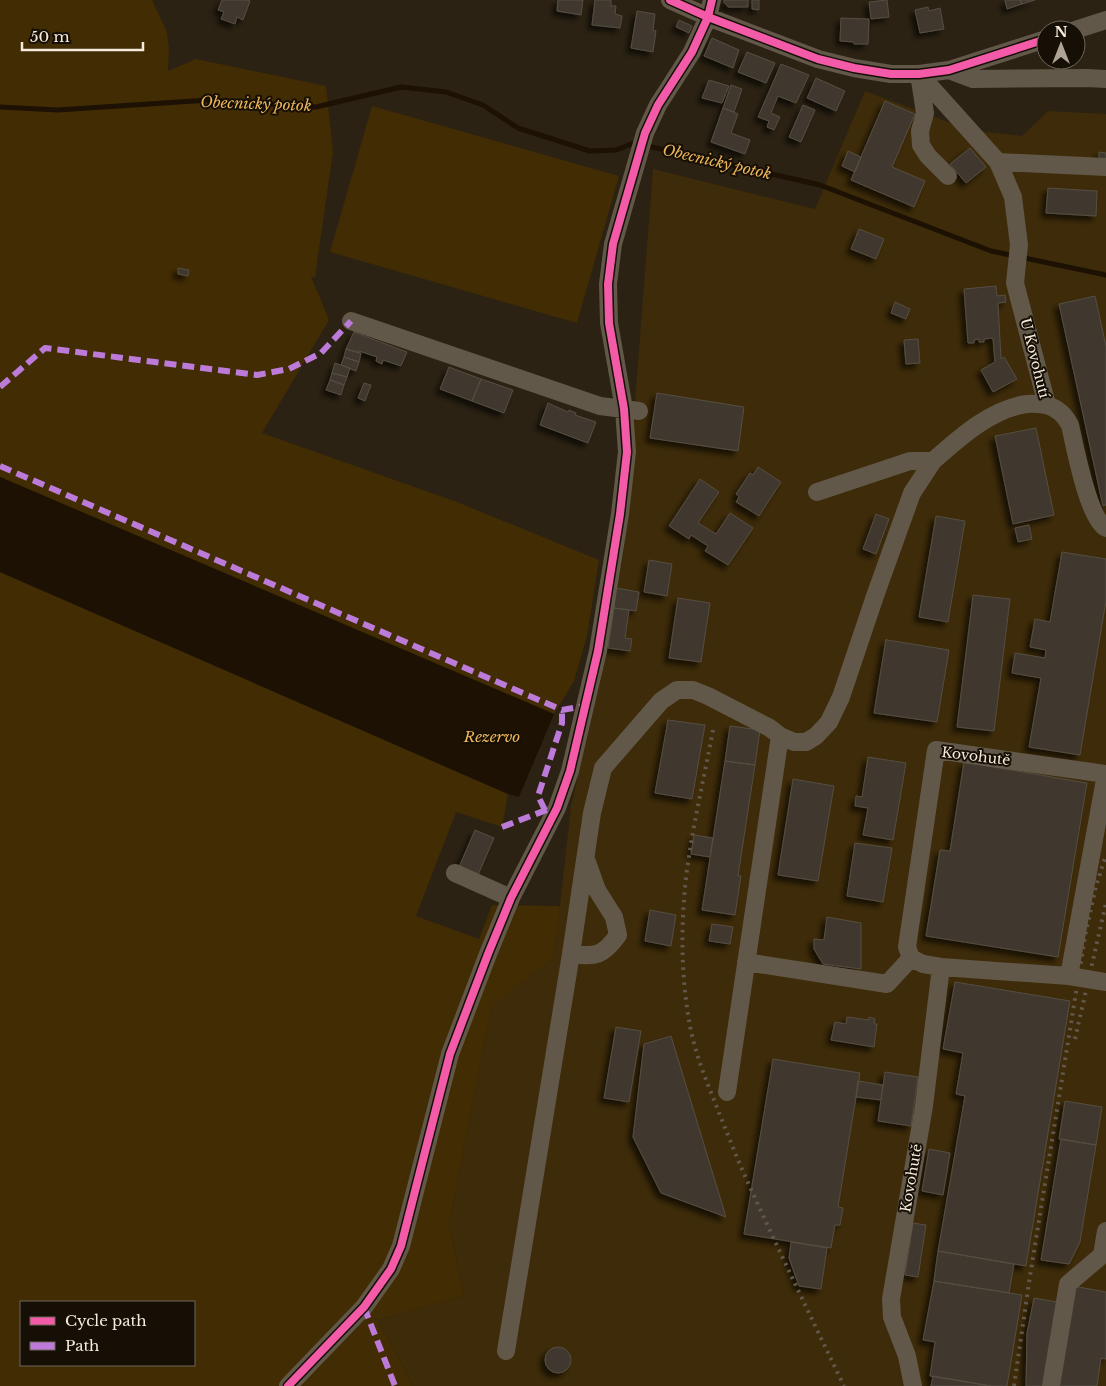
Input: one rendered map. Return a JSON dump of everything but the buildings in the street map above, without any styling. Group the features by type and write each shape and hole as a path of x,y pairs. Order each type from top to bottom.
{"street":[{"path":"670,0 710,8 818,59 854,68 891,74 919,74 949,70 1036,42"},
{"path":"288,1386 364,1307 391,1269 401,1246 450,1054 511,898 557,808 570,771 598,651 620,514 631,410 609,324 608,284 613,244 645,133 658,105 692,52 710,8"},
{"path":"1086,26 1106,20"},
{"path":"949,70 973,79 1106,79"},
{"path":"919,74 925,113 920,131 921,145 928,156 948,176"},
{"name":"U Kovohutí","path":"780,736 794,742 806,742 816,736 829,722 841,697 912,493 933,460 968,430 1010,407 1029,404 1047,405 1015,283 1019,245 1013,197 998,162 919,74"},
{"path":"998,162 1106,167"},
{"path":"351,321 600,406 631,410"},
{"path":"1047,405 1058,409 1070,425 1092,508 1101,526 1106,528"},
{"path":"817,492 910,461 933,460"},
{"path":"506,1351 571,954 592,813 603,768 661,701 676,690 693,690 708,696 770,728 780,736 727,1092"},
{"name":"Kovohutě","path":"911,958 907,947 936,750 1106,774 1069,976"},
{"path":"571,954 591,956 608,948 618,935 614,917 596,890 586,860"},
{"path":"455,873 511,898"},
{"path":"746,962 887,984 911,958 923,964 941,967 1069,976 1106,982"},
{"name":"Kovohutě","path":"913,1386 907,1356 892,1317 891,1299 924,1106 941,967"},
{"path":"1051,1386 1068,1284 1104,1255 1106,1231"}],"shaded area":[{"path":"0,0 152,0 167,32 169,49 168,71 196,59 326,86 333,152 315,277 311,277 329,320 262,433 457,502 599,560 587,636 574,681 554,714 0,477"},
{"path":"865,91 970,130 1022,136 1048,111 1106,114 1106,1386 413,1386 378,1320 464,1296 449,1224 492,1004 554,958 571,806 608,648 616,588 623,556 653,169 815,209"},
{"path":"372,106 619,176 577,323 330,252"},
{"path":"0,572 508,794 502,827 456,812 416,916 479,939 492,905 560,906 554,958 492,1005 449,1224 464,1296 378,1320 413,1386 0,1386"}],"water":[{"name":"Rezervo","path":"0,477 554,714 519,797 508,794 0,572"}],"waterway":[{"name":"Obecnický potok","path":"0,107 58,110 209,100 316,107 401,87 446,92 483,105 518,128 590,151 616,150 634,143 820,185 991,251 1106,275"}],"railway":[{"path":"713,730 691,841 684,895 683,963 690,1025 702,1069 741,1167 844,1386"},
{"path":"1014,1386 1086,931 1096,886 1106,855"},
{"path":"1075,1039 1106,903"}],"marked path":[{"path":"0,387 45,348 257,375 289,369 321,353 351,321"},
{"path":"0,466 562,710 585,706"},
{"path":"545,810 538,796 562,723 562,710"},
{"path":"502,827 549,809"},
{"path":"364,1307 395,1386"}],"cycle path":[{"path":"670,0 708,17 818,59 854,68 891,74 919,74 949,70 1036,42"},
{"path":"288,1386 364,1307 391,1269 401,1246 450,1054 511,898 557,808 570,771 598,651 620,514 627,452 624,409 609,323 608,284 613,244 645,133 658,105 692,52 708,17 712,0"}]}
